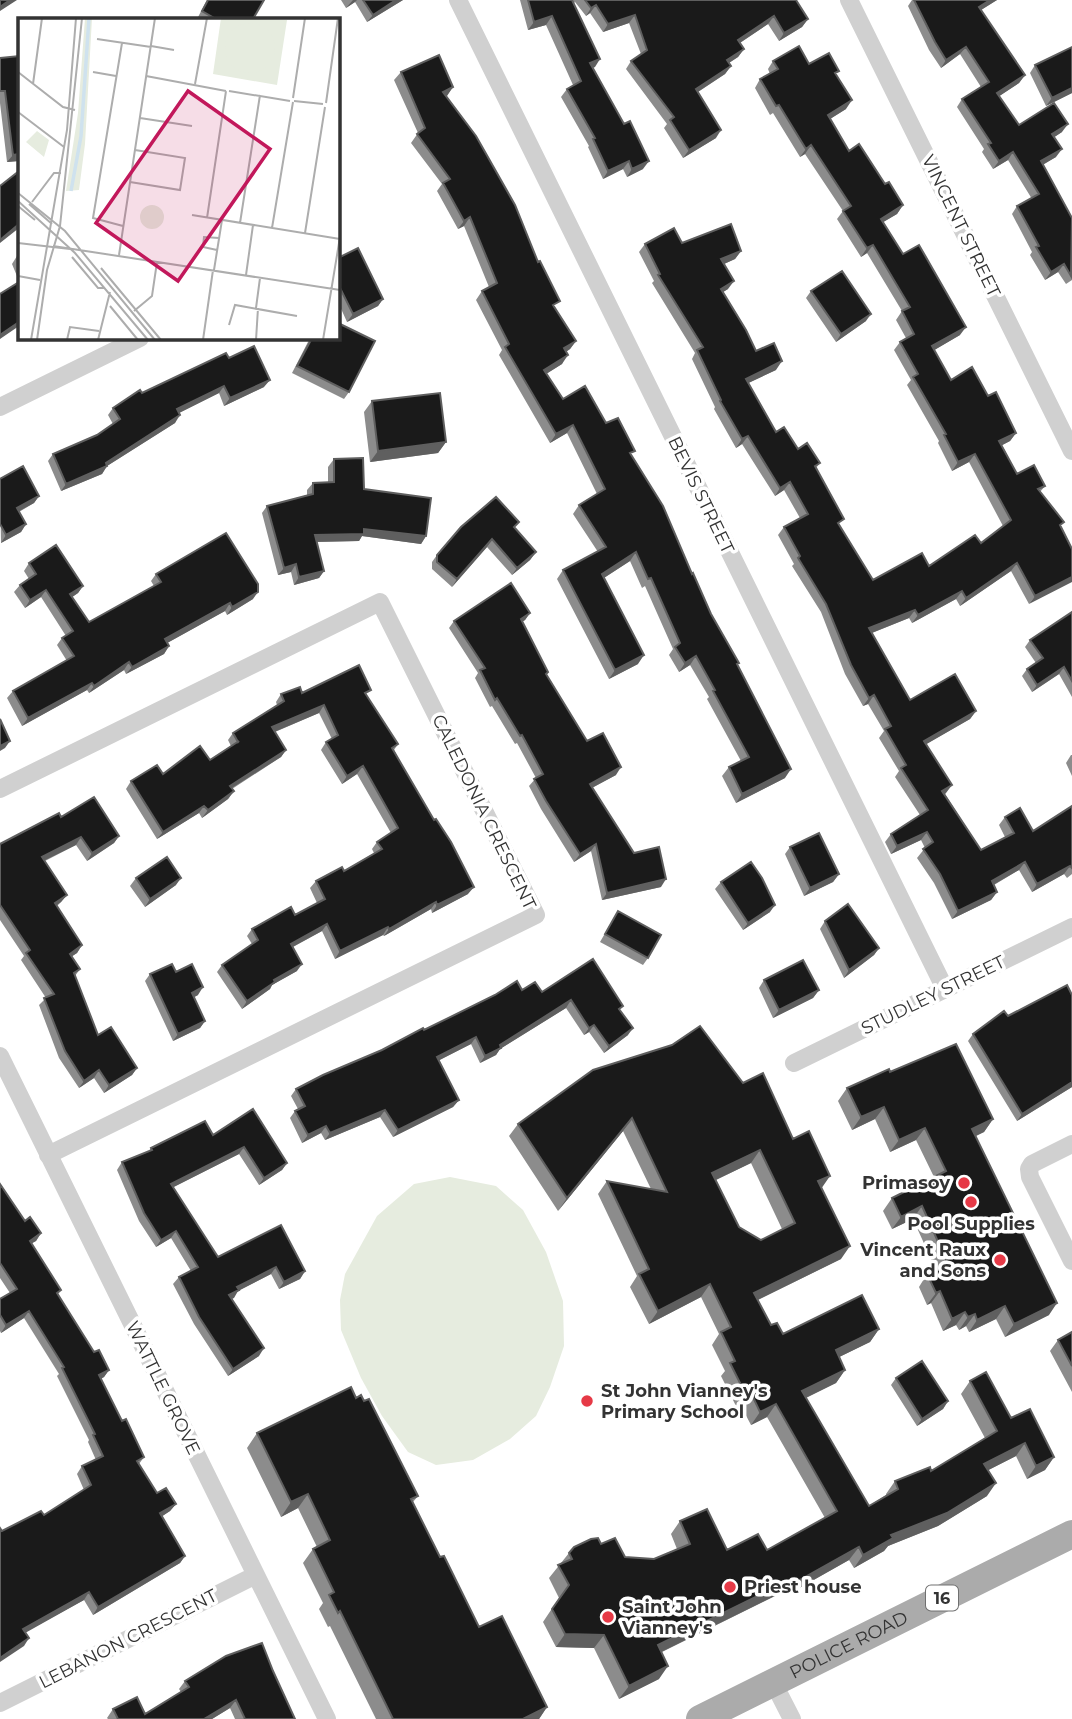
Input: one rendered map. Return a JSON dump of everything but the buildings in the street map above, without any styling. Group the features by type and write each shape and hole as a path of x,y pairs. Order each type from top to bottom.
{"main road":[{"name":"POLICE ROAD","path":"700,1719 1072,1534"}],"street":[{"name":"BEVIS STREET","path":"458,0 945,989"},
{"name":"VINCENT STREET","path":"849,0 1072,451"},
{"path":"0,407 136,340"},
{"name":"CALEDONIA CRESCENT","path":"0,789 380,602 536,915 48,1155"},
{"name":"STUDLEY STREET","path":"794,1063 1072,927"},
{"name":"WATTLE GROVE","path":"0,1056 327,1719"},
{"path":"1072,1144 1032,1164 1029,1169 1030,1177 1072,1261"},
{"name":"LEBANON CRESCENT","path":"0,1703 256,1575"},
{"path":"773,1682 792,1719"}],"shaded area":[{"path":"450,1177 496,1186 523,1210 546,1252 563,1301 564,1346 550,1387 536,1416 510,1439 473,1460 436,1465 408,1452 382,1416 361,1378 341,1330 340,1300 345,1274 377,1216 414,1184"}],"place":[{"name":"Primasoy","path":"964,1183"},
{"name":"Pool Supplies","path":"971,1202"},
{"name":"Vincent Raux and Sons","path":"1000,1260"},
{"name":"St John Vianney's Primary School","path":"587,1401"},
{"name":"Priest house","path":"730,1587"},
{"name":"Saint John Vianney's","path":"608,1617"}]}
